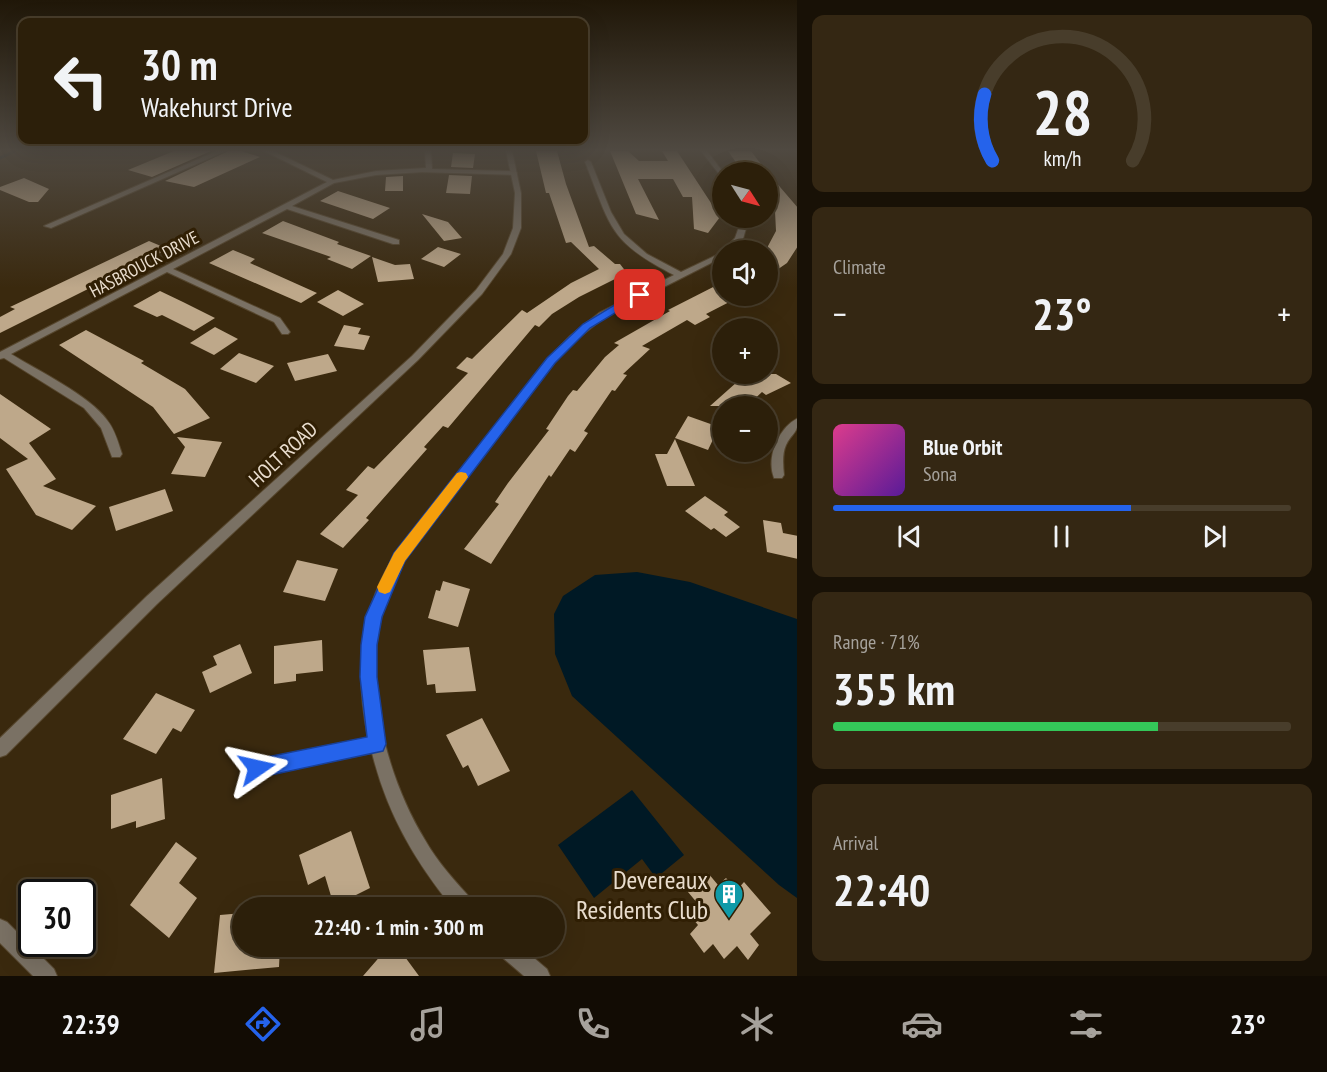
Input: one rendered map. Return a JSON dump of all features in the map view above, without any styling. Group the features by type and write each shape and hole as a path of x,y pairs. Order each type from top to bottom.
{"street":[{"path":"48,226 117,197"},
{"name":"HASBROUCK DRIVE","path":"2,355 304,197"},
{"name":"HOLT ROAD","path":"0,749 152,600 415,358 479,292 507,254 517,228 518,197"},
{"path":"602,197 615,227 623,238 649,259 680,275"},
{"path":"286,206 396,242"},
{"path":"456,897 439,877 418,846 402,814 377,744 369,677 369,645 374,617 399,558 551,361 573,338 620,304 712,259"},
{"path":"167,269 277,320 285,332"},
{"path":"2,355 88,406 109,429 116,454"},
{"path":"778,475 776,454 782,438 797,423"},
{"path":"257,768 377,744"},
{"path":"0,929 47,976"},
{"path":"517,957 540,976"}],"water":[{"path":"637,572 690,582 797,619 797,898 779,885 572,696 555,654 554,614 563,596 595,575"},
{"path":"632,790 684,855 656,878 642,859 594,898 558,845"}],"building":[{"path":"16,197 43,197 38,202 29,202"},
{"path":"328,197 355,197 390,208 373,219 320,201"},
{"path":"550,197 571,197 589,247 594,246 615,264 620,264 630,277 617,278 579,297 552,314 539,327 535,325 448,428 443,426 424,447 427,449 366,518 369,520 343,548 320,534 358,495 346,490 368,466 374,469 468,373 456,368 467,357 472,359 522,310 527,313 571,283 599,269 571,242 566,243"},
{"path":"629,197 647,197 659,220 636,214"},
{"path":"683,197 707,197 712,204 712,228 708,233 694,229 692,197"},
{"path":"778,197 788,197 797,207 797,248 787,263 778,269 778,240 771,240 778,228"},
{"path":"422,214 448,222 462,238 444,241"},
{"path":"283,221 371,256 352,269 327,259 331,257 262,233"},
{"path":"149,241 168,249 0,333 0,317 15,309 10,307"},
{"path":"438,247 461,254 444,267 421,259"},
{"path":"233,250 255,259 250,263 317,293 301,303 209,263"},
{"path":"372,257 395,265 410,264 414,279 378,282"},
{"path":"712,288 712,306 722,306 706,314 710,317 695,325 687,320 642,346 650,349 623,374 627,375 615,391 612,390 584,431 588,433 575,452 570,449 551,477 549,475 491,564 464,549 499,504 495,502 549,430 546,429 573,390 577,391 605,357 619,345 614,343 670,311 668,310"},
{"path":"338,290 364,304 343,316 317,302"},
{"path":"160,291 215,318 194,331 162,315 157,317 133,306"},
{"path":"344,325 361,328 358,334 370,336 364,350 334,346"},
{"path":"215,327 238,339 214,355 190,343"},
{"path":"86,330 144,361 141,363 185,389 210,418 174,434 153,407 59,345"},
{"path":"239,353 274,366 256,383 220,369"},
{"path":"328,354 337,371 295,381 287,363"},
{"path":"778,375 791,383 766,395 762,392 758,396 721,396 735,384 778,384"},
{"path":"0,394 51,429 29,443 56,479 43,486 96,506 72,530 36,515 6,469 28,459 0,438"},
{"path":"688,416 712,425 712,442 708,450 675,438"},
{"path":"177,437 222,442 205,477 171,474 185,447"},
{"path":"675,439 695,486 667,486 655,454 667,454"},
{"path":"165,489 173,511 116,531 109,507"},
{"path":"705,496 728,512 724,515 740,527 726,537 714,528 711,530 685,511"},
{"path":"763,520 781,523 783,533 797,536 797,559 767,552"},
{"path":"297,560 338,569 325,601 283,592"},
{"path":"443,581 470,589 458,627 428,618 436,590 440,591"},
{"path":"322,640 323,671 296,674 296,681 274,684 274,646"},
{"path":"240,644 252,673 210,693 202,672 217,665 213,656"},
{"path":"469,647 476,691 436,693 435,684 427,685 423,650"},
{"path":"156,693 195,710 181,732 173,728 156,754 123,739"},
{"path":"482,718 510,771 478,786 468,765 463,768 446,735"},
{"path":"162,778 165,819 136,828 136,821 111,829 111,795"},
{"path":"351,831 370,888 352,897 331,897 325,876 308,885 299,855"},
{"path":"176,842 197,858 179,883 197,898 169,938 130,905"},
{"name":"Devereaux Residents Club","path":"708,873 718,885 726,878 737,890 744,882 771,913 750,934 759,945 748,960 737,946 724,959 713,944 704,953 690,934 698,925 688,913 698,904 688,892"},
{"path":"232,914 232,957 279,957 279,967 214,973 220,915"},
{"path":"379,957 405,957 419,976 363,976"}],"slow traffic":[{"path":"385,587 399,558 461,477"}],"place":[{"name":"Devereaux Residents Club","path":"729,920"}],"route":[{"path":"257,768 377,744 369,677 369,645 374,617 385,586 399,558 551,361 586,326 620,304 640,295"}]}
